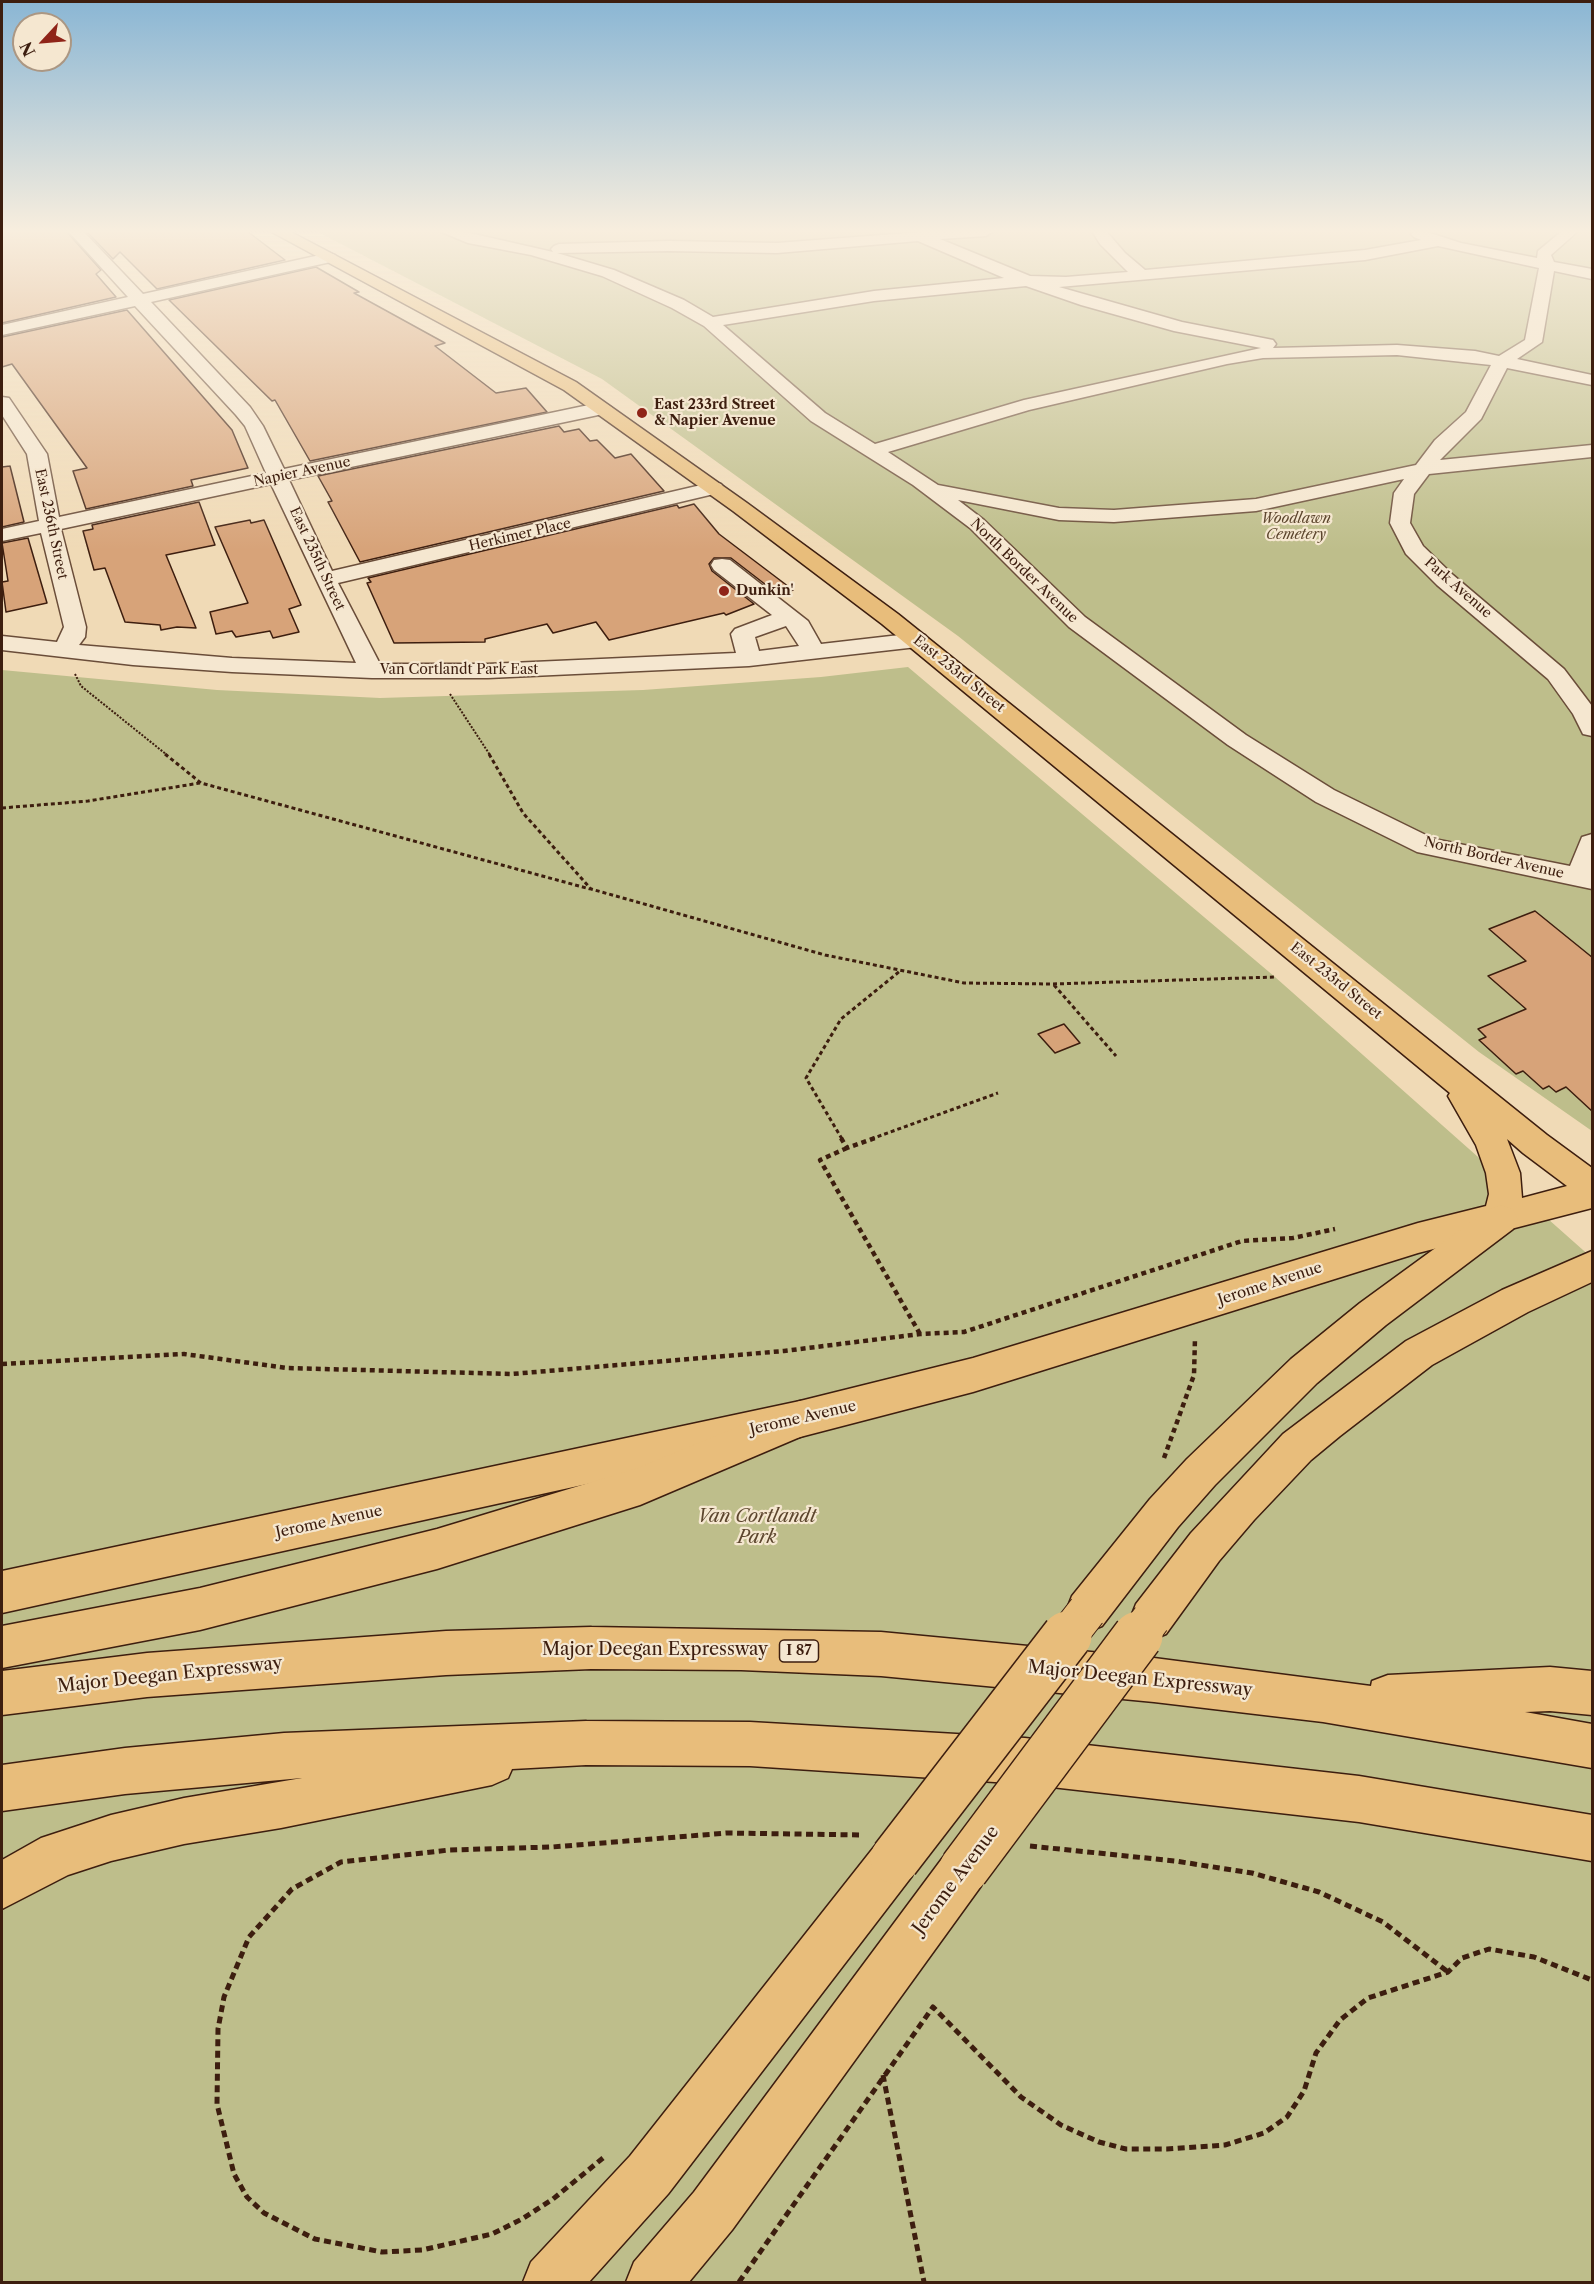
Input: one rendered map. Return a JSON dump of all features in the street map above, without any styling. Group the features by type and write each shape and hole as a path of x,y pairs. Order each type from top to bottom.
{"main road":[{"name":"East 233rd Street","path":"480,338 562,381 603,408 917,640 1535,1144 1593,1186"},
{"path":"551,2283 604,2227 648,2175 883,1847 1087,1611 1194,1480 1234,1436 1304,1371 1373,1314 1501,1219 1506,1194 1500,1164 1486,1132 1452,1076"},
{"name":"Jerome Avenue","path":"2,1592 800,1419 973,1375 1418,1238 1501,1219 1593,1194"},
{"name":"Jerome Avenue","path":"654,2283 712,2211 1205,1547 1240,1506 1276,1468 1326,1423 1412,1358 1515,1301 1593,1266"},
{"path":"2,1647 210,1606 437,1550 640,1486 800,1419"},
{"name":"Major Deegan Expressway","path":"2,1693 147,1675 423,1654 591,1648 729,1649 881,1654 1009,1665 1323,1700 1593,1746"},
{"path":"1323,1700 1550,1689 1593,1693"},
{"path":"2,1788 125,1771 284,1756 586,1743 750,1744 886,1750 1036,1762 1347,1798 1593,1838"},
{"path":"2,1885 58,1855 111,1838 586,1743"}],"street":[{"name":"East 235th Street","path":"175,338 243,411 259,435 325,579 372,671"},
{"name":"North Border Avenue","path":"728,338 818,417 920,482 977,524 1077,622 1237,740 1325,796 1427,846 1518,867 1586,879"},
{"path":"1241,338 1313,350"},
{"path":"1501,362 1533,342 1534,338"},
{"path":"872,451 1024,406 1140,378 1227,359 1313,350 1397,350 1475,356 1593,380"},
{"name":"Park Avenue","path":"1501,362 1474,415 1442,444 1424,471 1404,493 1400,523 1414,549 1445,580 1556,674 1585,713 1593,729"},
{"name":"East 236th Street","path":"2,402 37,454 50,525 75,627 73,637 62,651"},
{"name":"Napier Avenue","path":"2,534 603,408"},
{"path":"920,482 956,495 1014,507 1059,514 1114,516 1256,505 1424,471 1442,465 1593,451"},
{"name":"Herkimer Place","path":"325,579 714,488"},
{"path":"722,565 800,626 813,652"},
{"path":"749,659 743,634 789,617"},
{"name":"Van Cortlandt Park East","path":"2,643 62,651 188,662 372,671 435,671 573,669 749,659 917,640"},
{"path":"1586,879 1593,843"}],"path":[{"path":"62,651 81,686 201,783 825,955 964,983 1053,984 1275,977"},
{"path":"435,671 484,745 523,813 591,890"},
{"path":"2,808 88,801 201,783"},
{"path":"847,1148 806,1078 841,1019 900,970"},
{"path":"1053,984 1116,1056"},
{"path":"920,1334 820,1160 998,1093"},
{"path":"2,1364 184,1354 286,1368 512,1374 784,1351 920,1334 964,1332 1242,1241 1293,1238 1339,1228"},
{"path":"1162,1463 1194,1375 1195,1335"},
{"path":"613,2150 553,2199 522,2219 492,2234 459,2243 422,2250 382,2252 315,2239 284,2226 264,2213 247,2197 234,2174 217,2104 218,2029 224,1997 249,1937 292,1889 341,1862 366,1858 449,1850 564,1846 727,1833 883,1847"},
{"path":"1018,1845 1175,1861 1252,1873 1289,1883 1319,1892 1383,1922 1448,1972"},
{"path":"740,2283 883,2075 933,2007 1021,2097 1060,2125 1099,2142 1126,2149 1225,2145 1264,2133 1287,2117 1304,2091 1316,2053 1340,2020 1368,1998 1448,1972 1462,1958 1489,1949 1534,1957 1593,1980"},
{"path":"883,2075 924,2283"}],"green space":[{"name":"Woodlawn Cemetery","path":"522,338 1592,338 1592,1131 1479,1052 958,636 602,379"},
{"name":"Van Cortlandt Park","path":"908,667 1275,977 1592,1258 1592,2282 2,2282 2,670 217,690 380,698 643,690 821,677"}],"building":[{"path":"2,338 151,338 232,430 248,468 191,480 193,486 86,509 73,471 87,468 12,364 2,367"},
{"path":"207,338 435,338 445,343 435,346 496,393 526,388 547,412 310,461 275,400 272,401"},
{"path":"559,426 564,432 579,429 590,441 597,440 615,458 631,454 664,491 360,562 328,502 332,501 318,476"},
{"path":"10,466 24,522 2,527 2,467"},
{"path":"199,502 215,545 166,555 196,628 177,627 161,630 160,625 125,622 105,568 94,570 83,531 93,529 92,525"},
{"path":"694,504 719,534 793,590 779,595 731,558 714,558 709,564 712,571 754,604 726,615 724,613 609,640 596,622 553,633 547,624 485,639 485,642 394,643 367,583 371,582 368,578 677,505 679,508"},
{"path":"250,520 251,523 264,520 301,605 289,609 299,632 273,638 270,631 236,637 232,631 216,634 210,612 248,603 215,527"},
{"path":"28,538 47,603 6,612 2,582 8,581 2,543"},
{"path":"1535,911 1593,958 1593,1112 1566,1087 1556,1092 1549,1086 1543,1089 1523,1071 1516,1074 1479,1040 1486,1037 1478,1029 1526,1009 1488,976 1526,961 1489,929"},
{"path":"1064,1024 1080,1043 1055,1053 1038,1034"}],"place":[{"name":"East 233rd Street & Napier Avenue","path":"642,413"},
{"name":"Dunkin'","path":"724,591"}]}
